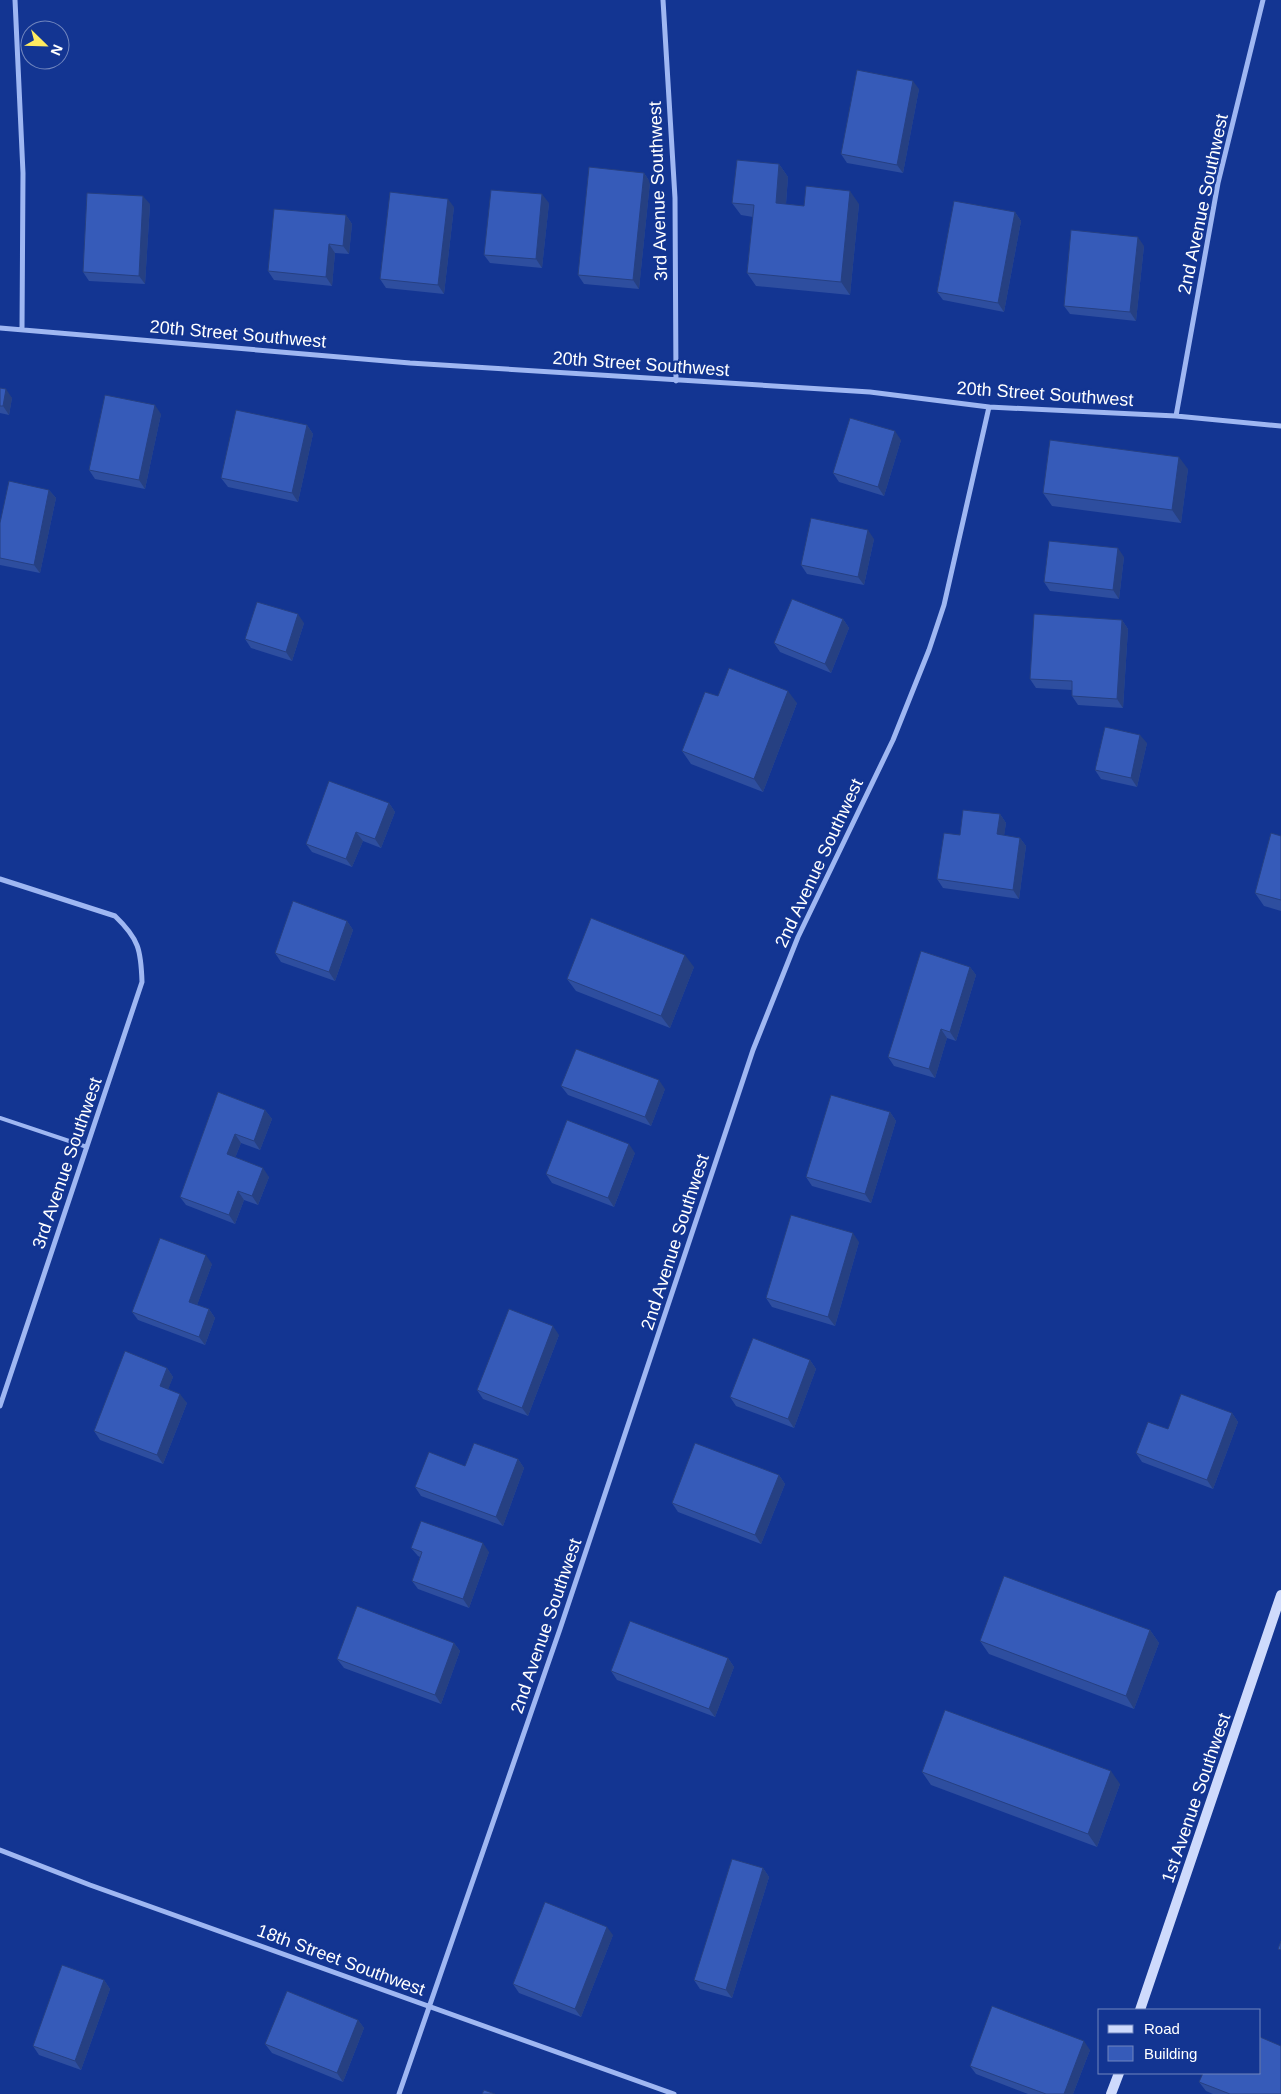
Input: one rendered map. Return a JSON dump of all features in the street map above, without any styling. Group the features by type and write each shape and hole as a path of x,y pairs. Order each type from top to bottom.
{"main road":[{"name":"1st Avenue Southwest","path":"1140,2009 1281,1595"},
{"path":"1111,2094 1119,2074"}],"street":[{"path":"15,0 23,173 22,329"},
{"name":"3rd Avenue Southwest","path":"664,0 675,198 676,381"},
{"name":"2nd Avenue Southwest","path":"1176,416 1218,184 1263,0"},
{"name":"20th Street Southwest","path":"0,328 410,363 870,392 989,407 1176,416 1281,426"},
{"name":"2nd Avenue Southwest","path":"399,2094 560,1629 753,1050 798,937 893,740 929,650 944,605 989,407"},
{"name":"3rd Avenue Southwest","path":"0,879 115,916 129,929 141,954 142,982 0,1406"},
{"name":"18th Street Southwest","path":"0,1850 90,1885 674,2094"}],"lane":[{"path":"0,1118 87,1147"}],"building":[{"path":"857,70 913,81 897,165 841,154"},
{"path":"737,160 779,164 776,203 804,206 806,186 850,191 841,282 747,273 754,205 732,203"},
{"path":"589,167 644,173 633,280 578,275"},
{"path":"491,190 542,194 536,259 484,255"},
{"path":"390,192 448,199 438,285 380,279"},
{"path":"87,193 143,196 139,276 83,272"},
{"path":"954,201 1015,212 998,303 937,292"},
{"path":"274,209 346,215 343,246 329,244 326,277 268,271"},
{"path":"1071,230 1138,237 1130,312 1064,306"},
{"path":"0,388 6,389 3,406 0,406"},
{"path":"105,395 155,405 139,480 89,470"},
{"path":"236,410 307,425 292,493 221,478"},
{"path":"850,418 895,431 878,487 833,473"},
{"path":"1050,440 1179,457 1172,510 1043,493"},
{"path":"9,481 49,490 34,565 0,558 0,523"},
{"path":"811,518 868,530 858,577 801,565"},
{"path":"1049,541 1118,548 1113,590 1044,582"},
{"path":"792,599 843,619 825,664 774,643"},
{"path":"257,602 298,614 286,652 245,639"},
{"path":"1034,614 1122,620 1117,699 1072,696 1072,681 1030,679"},
{"path":"729,668 788,691 754,779 682,751 705,692 718,696"},
{"path":"1105,727 1140,735 1131,778 1095,770"},
{"path":"329,781 389,803 375,839 356,832 346,859 306,844"},
{"path":"963,810 1000,814 997,834 1020,838 1013,890 937,879 944,833 960,835"},
{"path":"1271,833 1281,836 1281,900 1255,893"},
{"path":"293,901 347,921 329,972 275,953"},
{"path":"591,918 685,955 661,1016 567,979"},
{"path":"921,951 970,967 950,1032 941,1029 929,1069 888,1057"},
{"path":"576,1049 659,1080 645,1117 561,1086"},
{"path":"218,1092 265,1110 254,1141 235,1134 227,1154 263,1168 252,1196 238,1191 229,1215 180,1197"},
{"path":"831,1095 890,1112 865,1194 806,1177"},
{"path":"567,1120 629,1144 608,1198 546,1174"},
{"path":"791,1215 853,1233 828,1317 766,1298"},
{"path":"160,1238 206,1255 189,1302 209,1309 199,1337 132,1312"},
{"path":"509,1309 553,1326 522,1408 477,1390"},
{"path":"753,1338 810,1360 788,1419 730,1397"},
{"path":"125,1351 167,1368 160,1386 180,1394 157,1455 94,1431"},
{"path":"1181,1394 1232,1413 1207,1480 1136,1453 1148,1422 1168,1429"},
{"path":"474,1443 518,1459 496,1517 415,1487 429,1452 465,1466"},
{"path":"695,1443 779,1475 755,1535 672,1503"},
{"path":"421,1521 483,1543 463,1599 412,1581 422,1552 411,1548"},
{"path":"1004,1576 1150,1630 1126,1696 980,1641"},
{"path":"357,1606 454,1643 435,1695 337,1659"},
{"path":"630,1621 728,1658 709,1709 611,1671"},
{"path":"945,1710 1111,1771 1088,1834 922,1772"},
{"path":"732,1859 763,1868 726,1990 694,1980"},
{"path":"545,1902 607,1927 575,2009 513,1984"},
{"path":"62,1965 104,1980 75,2061 33,2046"},
{"path":"287,1991 358,2020 337,2073 265,2044"},
{"path":"992,2006 1084,2041 1064,2094 1046,2094 970,2066"},
{"path":"1261,2037 1281,2046 1281,2094 1230,2094 1199,2082 1203,2074 1261,2074"},
{"path":"484,2090 495,2094 482,2094"}]}
